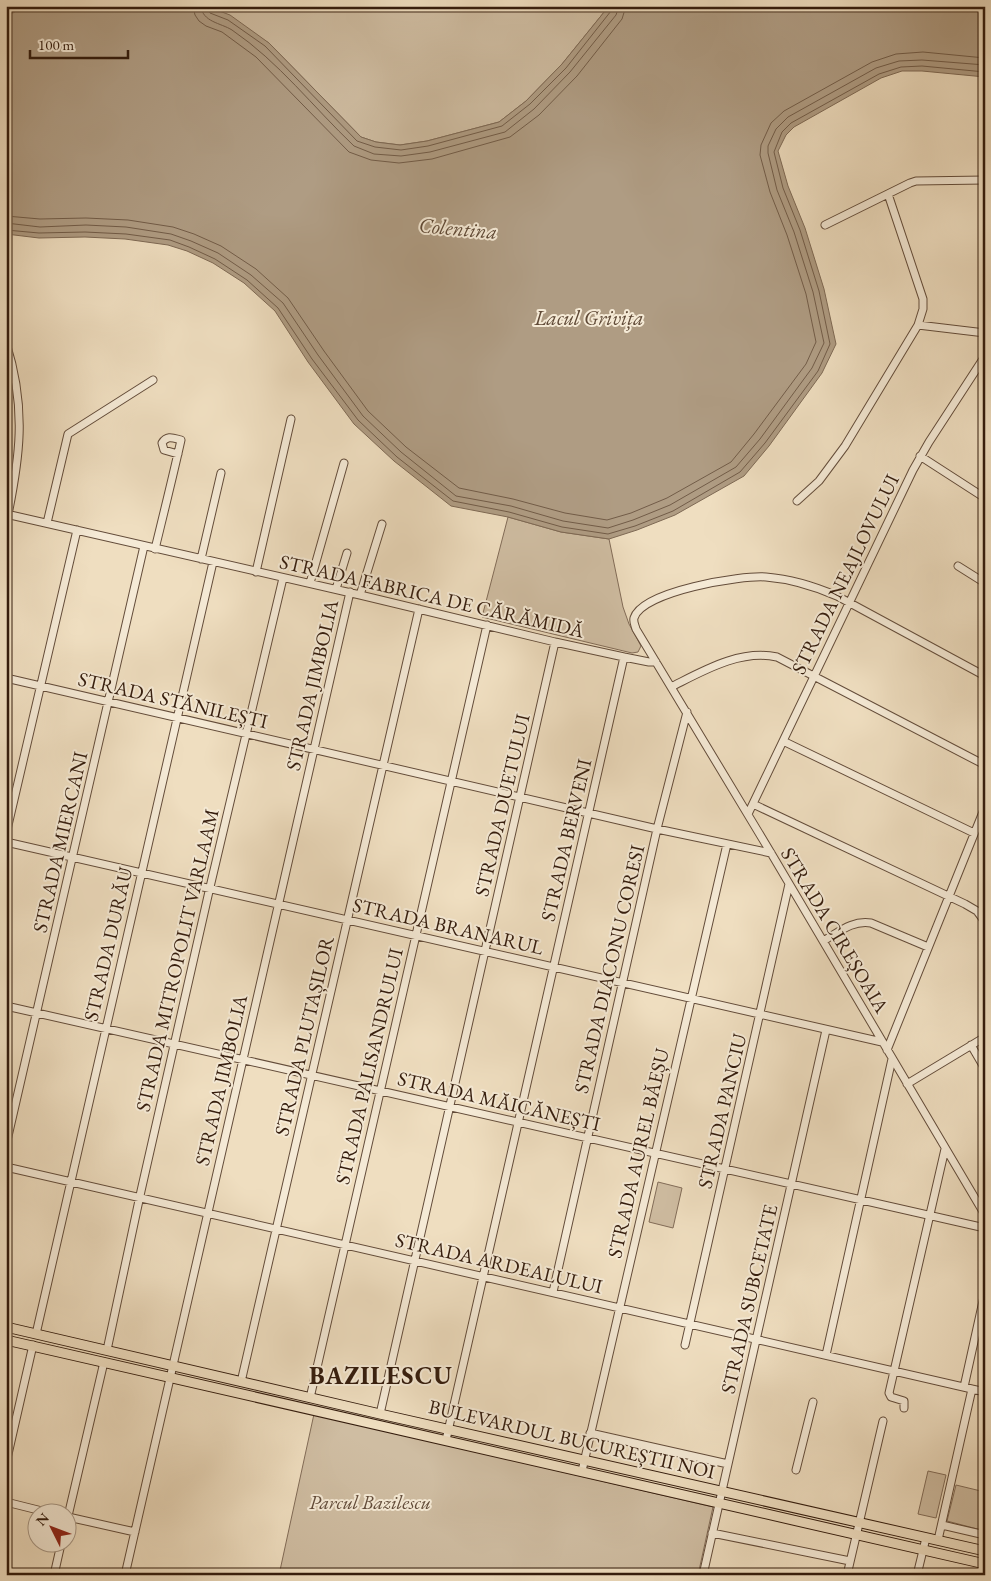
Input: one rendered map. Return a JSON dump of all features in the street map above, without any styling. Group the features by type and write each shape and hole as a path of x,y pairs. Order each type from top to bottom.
{"main road":[{"name":"BULEVARDUL BUCUREȘTII NOI","path":"6,1327 985,1551"},
{"name":"BULEVARDUL BUCUREȘTII NOI","path":"6,1340 582,1470 985,1564"}],"street":[{"path":"825,225 916,181 985,180"},
{"path":"797,501 819,481 846,446 918,326 923,309 923,298 888,194"},
{"path":"918,326 985,333"},
{"path":"6,343 17,392 20,424 17,467 8,505 6,524"},
{"name":"STRADA NEAJLOVULUI","path":"748,814 920,456 985,356"},
{"path":"47,523 68,434 153,380"},
{"name":"STRADA FABRICA DE CĂRĂMIDĂ","path":"257,569 291,419"},
{"path":"155,548 178,454"},
{"path":"920,456 985,498"},
{"path":"310,583 344,464"},
{"path":"200,559 221,472"},
{"name":"STRADA FABRICA DE CĂRĂMIDĂ","path":"7,514 213,562 257,569 283,578 350,592 556,642 656,662"},
{"path":"360,595 382,524"},
{"path":"6,834 77,530"},
{"name":"STRADA MIERCANI","path":"6,1145 144,546"},
{"path":"336,589 347,553"},
{"name":"STRADA DURĂU","path":"36,1334 213,562"},
{"path":"958,566 985,583"},
{"name":"STRADA CIREȘOAIA","path":"849,602 801,582 764,576 741,577 716,581 678,591 657,599 644,607 634,618 634,623 985,1215"},
{"name":"STRADA MITROPOLIT VARLAAM","path":"107,1350 174,1044 283,578"},
{"name":"STRADA JIMBOLIA","path":"125,1575 350,592"},
{"path":"849,602 985,676"},
{"name":"STRADA PLUTAȘILOR","path":"241,1382 419,609"},
{"name":"STRADA PALISANDRULUI","path":"310,1398 487,626"},
{"name":"STRADA DUETULUI","path":"380,1414 556,642"},
{"path":"671,686 724,663 745,657 760,655 777,657 985,765"},
{"name":"STRADA BERVENI","path":"446,1440 624,657"},
{"name":"STRADA STĂNILEȘTI","path":"6,678 657,829 771,853"},
{"name":"STRADA DIACONU CORESI","path":"553,1292 657,829 687,712"},
{"path":"782,741 974,833"},
{"path":"752,804 949,896 977,911 985,922"},
{"path":"888,1050 985,807"},
{"name":"STRADA BRANARUL","path":"6,842 210,887 882,1042"},
{"name":"STRADA AUREL BĂEȘU","path":"582,1470 727,844"},
{"name":"STRADA PANCIU","path":"685,1345 789,884"},
{"path":"823,941 854,923 864,922 872,923 928,948"},
{"name":"STRADA MĂICĂNEȘTI","path":"6,1006 985,1228"},
{"name":"STRADA SUBCETATE","path":"703,1575 826,1030"},
{"path":"908,1084 985,1037"},
{"path":"971,1045 985,1069"},
{"path":"826,1356 892,1059"},
{"path":"904,1408 904,1401 889,1395 945,1149"},
{"name":"STRADA ARDEALULUI","path":"6,1166 985,1392"},
{"path":"964,1387 985,1292"},
{"path":"6,1463 33,1345"},
{"path":"71,1504 104,1362"},
{"path":"938,1540 972,1389"},
{"path":"796,1470 813,1402"},
{"path":"848,1575 883,1420"},
{"path":"590,1433 728,1464"},
{"path":"6,1502 28,1508"},
{"path":"78,1518 135,1532"},
{"path":"942,1525 985,1535"},
{"path":"712,1533 850,1561"},
{"path":"916,1575 926,1538"},
{"path":"54,1575 59,1554"}],"green space":[{"path":"6,6 25,6 6,17"},
{"path":"206,6 609,6 562,64 526,101 499,122 427,141 400,145 376,142 361,137 269,43"},
{"path":"508,517 561,532 609,539 623,607 629,624 641,646 638,652 632,653 482,617"},
{"path":"658,1182 682,1188 673,1228 649,1222"},
{"name":"Parcul Bazilescu","path":"314,1414 713,1507 698,1575 279,1575"},
{"path":"928,1471 946,1475 936,1518 918,1514"},
{"path":"956,1485 985,1492 985,1531 947,1521"}],"water":[{"name":"Lacul Grivița","path":"25,6 206,6 230,15 269,43 361,137 376,142 400,145 427,141 499,122 526,101 562,64 609,6 985,6 985,77 902,71 881,78 794,127 786,135 778,151 788,186 805,228 824,289 836,344 822,373 769,446 744,476 675,515 609,539 561,532 508,517 451,506 394,461 354,424 308,362 275,311 244,283 213,263 168,245 125,239 85,237 39,238 6,234 6,17"}],"district":[{"name":"BAZILESCU","path":"381,1375"}],"water label":[{"name":"Colentina","path":"458,228"}]}
